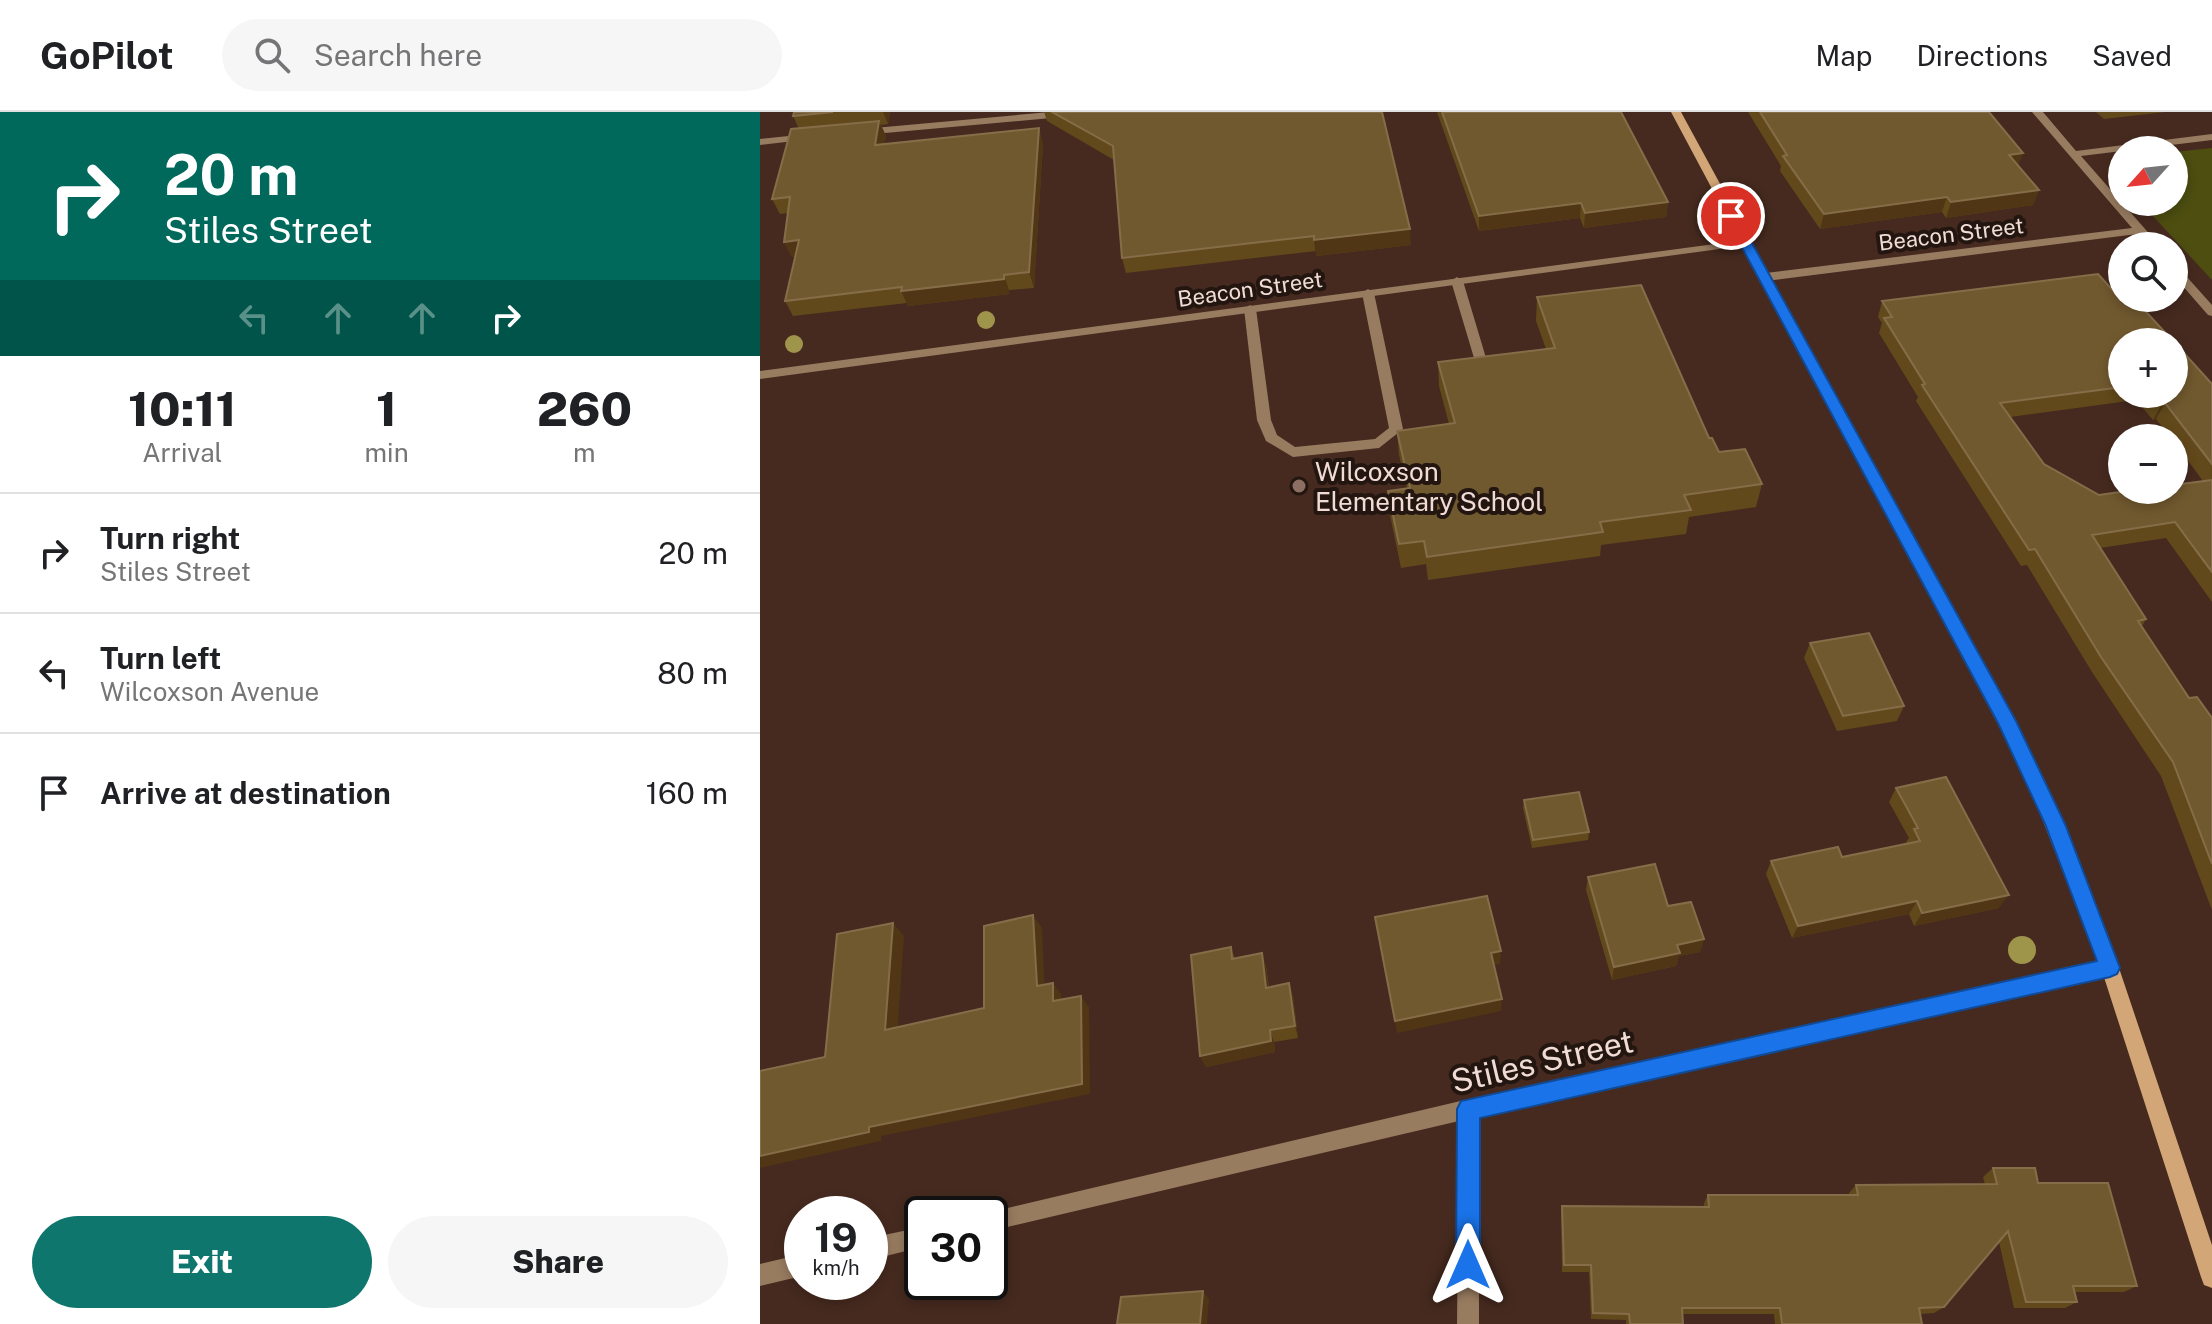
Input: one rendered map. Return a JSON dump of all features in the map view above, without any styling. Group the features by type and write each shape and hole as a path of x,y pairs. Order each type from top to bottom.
{"street":[{"path":"848,134 1084,112"},
{"path":"1676,112 2007,721 2055,824 2110,968 2212,1277"},
{"path":"2037,112 2140,230"},
{"path":"760,142 819,136"},
{"path":"2074,154 2212,137"},
{"name":"Beacon Street","path":"1766,277 2140,230"},
{"name":"Beacon Street","path":"760,375 1745,243"},
{"path":"1457,281 1483,368"},
{"path":"2188,285 2212,312"},
{"path":"1250,309 1264,420 1271,438 1293,452 1379,443 1396,429 1368,293"},
{"name":"Stiles Street","path":"1008,1217 1469,1109 2110,968"},
{"path":"1468,1324 1469,1109"},
{"path":"760,1275 784,1269"}],"shaded area":[{"path":"2212,148 2212,280 2188,254 2188,232 2168,232 2153,216 2188,216 2188,151"}],"building":[{"path":"794,112 833,112 793,116"},
{"path":"1052,112 1382,112 1410,229 1314,240 1314,236 1122,258 1113,146"},
{"path":"1442,112 1621,112 1668,202 1585,213 1581,203 1479,216"},
{"path":"1760,112 1989,112 2023,153 2009,155 2039,190 1951,202 1947,197 1824,214 1783,156 1787,155"},
{"path":"879,121 875,145 1039,128 1029,272 1004,275 1004,279 785,301 799,240 784,242 790,197 772,199 791,129"},
{"path":"2098,274 2108,285 2108,312 2146,312 2161,328 2108,328 2108,389 2000,403 2044,464 2099,495 2108,494 2108,504 2188,504 2188,483 2212,480 2212,572 2175,522 2092,535 2146,619 2138,621 2189,698 2197,697 2212,718 2212,864 2173,762 2101,657 2035,549 2029,550 1922,385 1925,384 1884,318 1892,317 1882,301"},
{"path":"1641,285 1709,438 1712,438 1719,452 1745,449 1762,484 1684,495 1691,510 1600,522 1603,532 1427,557 1424,541 1399,544 1388,491 1410,488 1397,431 1455,423 1438,362 1555,348 1537,297"},
{"path":"2188,357 2212,384 2212,464 2188,433 2188,424 2181,424 2169,408 2188,408"},
{"path":"1869,633 1904,706 1843,716 1810,643"},
{"path":"1946,777 2009,895 1922,913 1917,901 1798,926 1771,861 1838,847 1842,857 1920,841 1914,829 1918,828 1896,788"},
{"path":"1579,792 1589,832 1533,840 1524,800"},
{"path":"1655,864 1668,906 1691,902 1704,939 1677,945 1680,953 1614,967 1588,877"},
{"path":"1487,896 1501,951 1491,953 1502,999 1395,1021 1375,917"},
{"path":"1033,915 1037,986 1053,983 1053,1001 1081,996 1082,1084 869,1127 869,1132 760,1156 760,1071 825,1057 837,934 893,923 885,1030 984,1008 984,926"},
{"path":"1231,947 1232,959 1262,953 1266,988 1289,983 1295,1026 1270,1030 1271,1041 1200,1056 1191,955"},
{"path":"1993,1168 2035,1168 2038,1183 2108,1183 2137,1286 2073,1286 2077,1302 2026,1302 2008,1231 1944,1307 1919,1308 1922,1324 1782,1324 1780,1308 1682,1308 1683,1324 1630,1324 1629,1314 1593,1313 1591,1265 1564,1265 1562,1206 1709,1207 1708,1195 1858,1195 1856,1185 1997,1184"},
{"path":"1203,1291 1200,1324 1117,1324 1121,1297"}],"place":[{"name":"Wilcoxson Elementary School","path":"1299,486"}],"route":[{"path":"1468,1265 1469,1109 2110,968 2055,824 2007,721 1731,216"}]}
